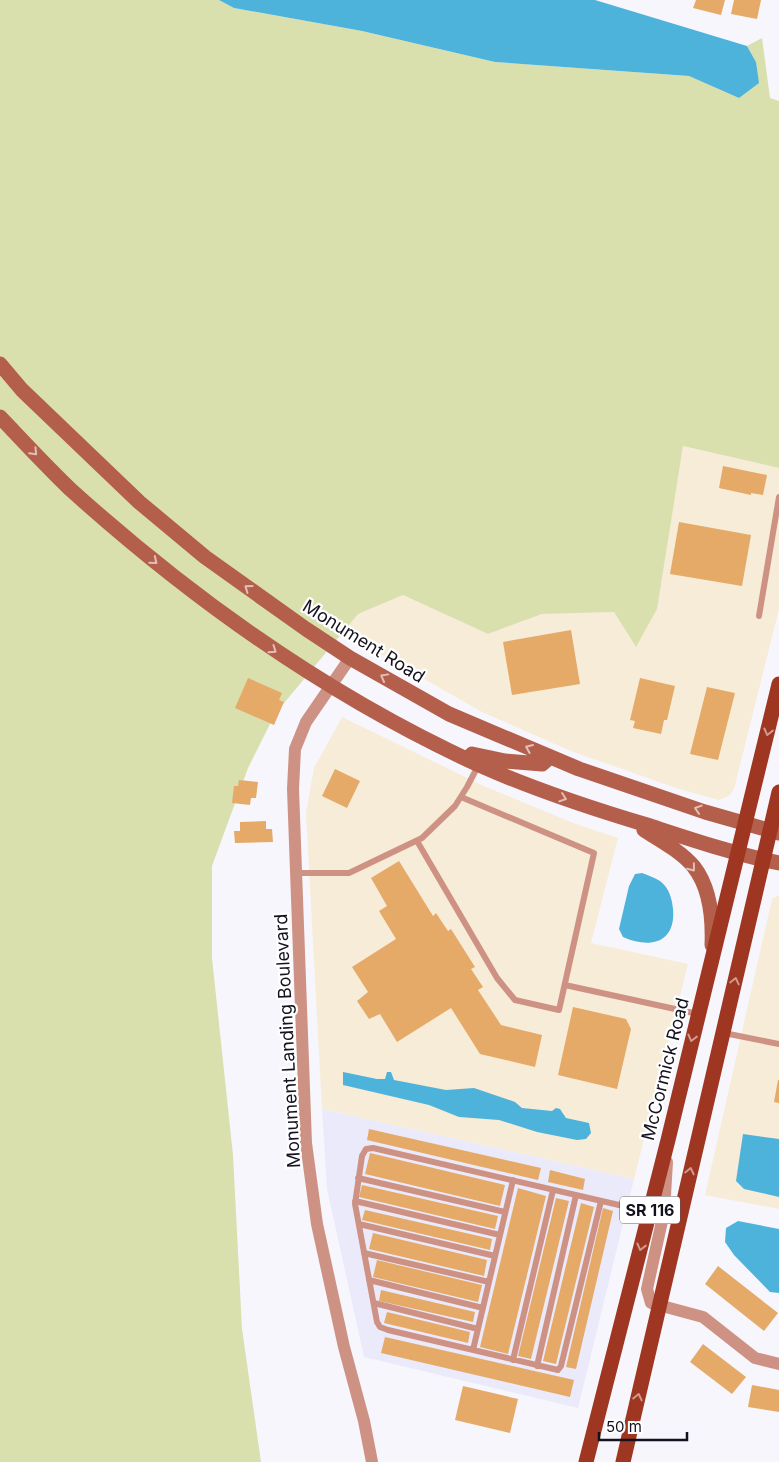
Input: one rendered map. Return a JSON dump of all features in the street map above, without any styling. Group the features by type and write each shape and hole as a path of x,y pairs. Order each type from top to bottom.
{"main road":[{"name":"Monument Road","path":"0,364 22,390 139,502 205,557 350,658 449,714 550,757 607,779 705,812 775,832"},
{"path":"0,417 69,487 155,561 235,623 288,661 330,687 435,743 544,791 626,819 737,853 772,861"},
{"name":"McCormick Road","path":"586,1462 668,1140 779,684"},
{"path":"435,743 506,761 542,764 550,757"},
{"name":"SR 116","path":"623,1462 722,1033 772,861 779,792"},
{"path":"626,819 671,847 694,867 706,891 713,919 712,957"}],"street":[{"name":"Monument Landing Boulevard","path":"350,658 306,722 295,749 293,788 307,1152 317,1224 326,1267 344,1347 364,1421 372,1462"},
{"path":"668,1140 664,1212 647,1288 651,1303 703,1317 755,1358 779,1364"}],"lane":[{"path":"759,616 779,497"},
{"path":"297,873 349,873 422,838 455,806 479,764"},
{"path":"416,841 496,978 515,1000 559,1010 594,853 460,797"},
{"path":"564,985 698,1014"},
{"path":"722,1033 779,1044"},
{"path":"601,1201 560,1369 556,1370 537,1366 383,1329 377,1322 355,1201 364,1151 369,1148 513,1180 649,1212"},
{"path":"358,1178 505,1212"},
{"path":"473,1350 513,1180"},
{"path":"513,1360 553,1190"},
{"path":"537,1366 576,1195"},
{"path":"355,1201 500,1234"},
{"path":"359,1224 495,1256"},
{"path":"364,1253 489,1282"},
{"path":"369,1280 483,1308"},
{"path":"374,1303 478,1329"}],"shaded area":[{"path":"683,446 779,468 779,609 734,789 729,796 719,800 679,789 571,751 482,712 342,632 358,614 403,595 488,634 542,614 614,612 635,646 666,547"},
{"path":"342,717 486,787 576,824 618,838 591,943 688,964 634,1179 322,1109 306,813 314,768"},
{"path":"779,895 779,1209 705,1195 772,899"},
{"path":"322,1109 634,1179 578,1408 364,1357 327,1189"}],"green space":[{"path":"0,0 219,0 234,8 362,31 495,62 689,76 739,98 756,62 747,46 762,38 770,98 779,101 779,468 683,446 657,609 636,647 614,612 542,614 488,634 403,595 358,614 275,714 248,768 212,866 212,958 233,1155 242,1329 261,1462 0,1462"}],"water":[{"path":"219,0 595,0 747,46 756,62 759,83 739,98 689,76 495,62 362,31 234,8"},
{"path":"642,873 660,881 666,887 673,905 673,920 666,936 651,942 633,941 623,937 619,929 629,886 635,874"},
{"path":"343,1072 385,1079 387,1072 391,1072 394,1080 446,1090 474,1088 515,1102 522,1108 552,1111 556,1108 560,1109 566,1118 589,1123 591,1133 586,1139 577,1140 537,1132 499,1120 459,1117 429,1105 343,1085"},
{"path":"743,1134 779,1139 779,1197 744,1189 736,1181"},
{"path":"738,1221 779,1229 779,1293 770,1292 734,1255 725,1242 726,1228"}],"building":[{"path":"696,0 725,0 721,15 693,8"},
{"path":"734,0 761,0 757,19 731,14"},
{"path":"723,466 767,475 763,495 751,493 751,495 719,488"},
{"path":"679,522 751,535 742,586 670,574"},
{"path":"571,630 580,684 512,695 503,642"},
{"path":"248,678 282,693 279,700 284,702 274,725 235,708"},
{"path":"640,678 675,686 667,720 664,720 661,734 633,728 635,721 630,720"},
{"path":"707,687 735,693 718,760 690,754"},
{"path":"335,769 360,781 347,808 322,796"},
{"path":"239,780 258,782 256,798 251,798 250,805 232,803 234,786 238,786"},
{"path":"266,821 266,829 272,829 273,842 235,843 234,831 240,831 240,822"},
{"path":"399,861 433,916 436,913 448,931 451,929 475,967 471,969 483,987 478,990 501,1025 542,1035 535,1067 480,1054 451,1008 397,1042 380,1014 369,1019 357,1001 368,992 352,967 396,939 379,911 387,906 371,878"},
{"path":"573,1007 626,1019 631,1029 617,1089 558,1075"},
{"path":"779,1080 779,1103 774,1102"},
{"path":"369,1129 541,1168 538,1180 367,1140"},
{"path":"370,1153 505,1185 500,1206 365,1174"},
{"path":"550,1170 585,1179 583,1190 548,1182"},
{"path":"362,1185 498,1216 495,1229 359,1197"},
{"path":"518,1188 546,1196 508,1354 480,1347"},
{"path":"556,1198 569,1201 531,1359 518,1356"},
{"path":"581,1203 594,1207 556,1364 543,1361"},
{"path":"603,1208 613,1211 576,1369 566,1367"},
{"path":"365,1210 492,1239 490,1250 362,1220"},
{"path":"373,1233 487,1260 484,1276 369,1249"},
{"path":"377,1260 482,1285 478,1302 373,1277"},
{"path":"718,1266 778,1313 764,1331 705,1284"},
{"path":"381,1290 475,1312 473,1322 379,1301"},
{"path":"387,1312 470,1332 468,1343 384,1323"},
{"path":"385,1337 574,1380 570,1397 381,1353"},
{"path":"703,1344 746,1377 732,1394 690,1362"},
{"path":"752,1385 779,1390 779,1412 748,1407"},
{"path":"463,1386 518,1399 510,1433 455,1420"}]}
